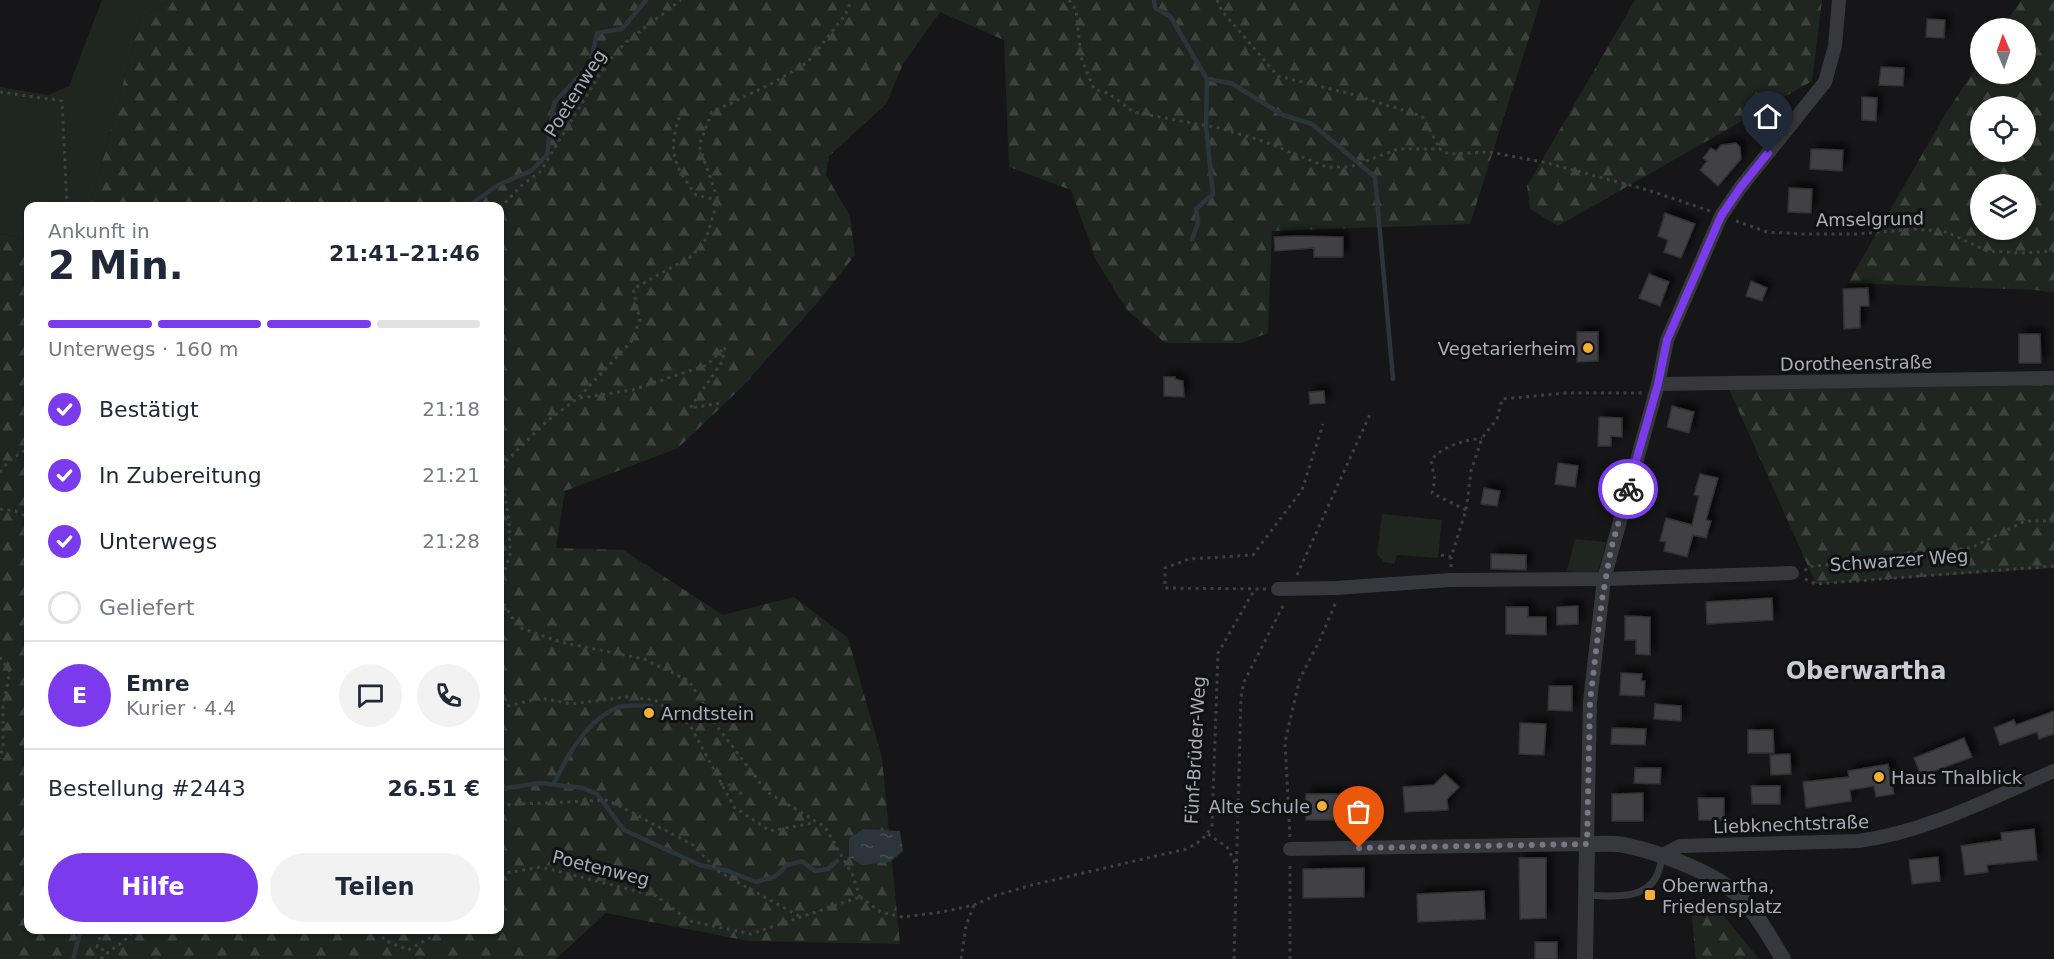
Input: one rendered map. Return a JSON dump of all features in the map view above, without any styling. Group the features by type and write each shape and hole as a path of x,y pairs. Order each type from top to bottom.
{"street":[{"path":"1585,959 1590,702 1604,579 1656,389 1667,340 1721,216 1740,188 1825,82 1834,46 1839,0"},
{"name":"Dorotheenstraße","path":"1656,389 2054,378"},
{"path":"1283,592 1450,580 1797,575"},
{"name":"Liebknechtstraße","path":"1663,855 1680,846 1858,841 1883,838 1925,825 2054,771"},
{"path":"1290,849 1622,845 1663,855 1719,881 1741,898 1763,926 1783,959"}],"lane":[{"path":"1585,895 1612,896 1640,893 1657,876 1663,855"}],"path":[{"name":"Poetenweg","path":"504,204 523,184 540,172 606,64 626,42 681,0"},
{"path":"504,464 546,422 578,398 632,342 640,321 633,289 692,256 706,239 718,200 699,145 712,112 771,84 808,62 846,14 851,0"},
{"name":"Amselgrund","path":"1069,0 1076,10 1082,57 1094,89 1110,94 1133,112 1219,128 1260,140 1327,167 1348,168 1398,149 1440,149 1449,154 1490,152 1544,162 1648,190 1767,232 1857,234 1914,229 1947,232 1987,251 2023,253 2054,251"},
{"path":"1217,0 1222,11 1278,76 1352,94 1422,116 1440,149"},
{"path":"0,92 62,101 67,202"},
{"path":"682,110 675,128 674,156 679,173 696,195 718,200"},
{"path":"578,398 632,390 707,364 725,347 722,362 690,408 722,403"},
{"path":"1450,580 1451,557 1466,510 1471,471 1482,438 1497,418 1502,399 1566,393 1656,389"},
{"path":"1293,584 1371,412"},
{"name":"Fünf-Brüder-Weg","path":"860,897 881,912 903,917 974,905 1028,886 1186,849 1200,842 1208,834 1212,825 1218,653 1255,589 1165,588 1165,568 1189,559 1253,555 1302,490 1323,424"},
{"path":"1466,510 1432,493 1435,480 1431,460 1440,451 1455,444 1482,438"},
{"path":"0,472 9,461 24,451"},
{"path":"504,488 509,521 510,555 504,573"},
{"path":"0,509 24,515"},
{"path":"1797,575 1807,568 1865,562 1907,552 1971,548 2025,521 2054,521"},
{"path":"1441,555 1451,557"},
{"name":"Schwarzer Weg","path":"1797,575 1816,584 2053,566"},
{"path":"1234,959 1241,697 1244,682 1283,592"},
{"path":"504,604 518,627 560,642 644,659 688,681 719,729 767,792 825,827 852,874 860,897"},
{"path":"1290,959 1290,849 1285,742 1300,678 1336,604"},
{"path":"0,657 10,672 3,705 3,747 0,759"},
{"path":"504,707 540,698 572,704 626,697 655,700 690,725 734,807 770,831 815,823"},
{"path":"720,784 732,785 743,795"},
{"path":"504,805 608,800 693,845 719,872 799,916"},
{"path":"1208,834 1227,847 1236,866"},
{"name":"Poetenweg","path":"504,873 542,867 656,896 690,921 751,934 860,897"},
{"path":"961,959 966,926 974,905"},
{"path":"101,934 97,947 106,952"},
{"path":"101,959 106,952 128,939 131,934"},
{"path":"381,934 384,940 408,950 437,934"}],"green space":[{"path":"102,0 172,0 141,17 91,202 24,202 24,239 0,233 0,87 48,95 69,86"},
{"path":"172,0 1541,0 1470,224 1272,231 1268,333 1241,343 1165,343 1128,311 1096,260 1071,190 1009,167 1004,40 940,12 903,64 886,104 829,156 826,175 850,216 855,255 818,302 742,387 678,448 565,491 556,548 623,550 723,615 794,597 848,638 882,758 900,944 748,941 606,913 556,959 0,959 0,233 24,239 24,934 504,934 504,202 91,202 141,17"},
{"path":"1635,0 1822,0 1812,81 1558,226 1530,209 1527,186"},
{"path":"2021,0 2054,0 2054,293 2035,290 1848,283 1946,113 1970,77 1970,84 2036,84 2036,18 2009,18"},
{"path":"2054,378 2054,568 1816,584 1729,389"},
{"path":"1382,514 1442,520 1438,558 1397,555 1394,564 1384,562 1377,554"},
{"path":"1575,539 1606,542 1598,572 1593,574 1567,571"},
{"path":"1709,898 1759,959 1696,959 1691,908"}],"water":[{"path":"863,829 900,831 903,851 890,862 862,865 849,857 849,839"}],"building":[{"path":"1927,19 1945,20 1944,38 1926,37"},
{"path":"1881,67 1904,68 1903,86 1879,85"},
{"path":"1862,97 1877,98 1876,121 1862,120"},
{"path":"1736,143 1740,147 1741,159 1718,186 1700,170 1707,161 1703,158 1711,148 1716,151 1721,145"},
{"path":"1811,149 1843,150 1842,171 1810,169"},
{"path":"1789,188 1812,189 1811,213 1788,212"},
{"path":"1665,213 1695,224 1681,258 1664,252 1668,240 1658,236"},
{"path":"1274,237 1343,237 1343,257 1314,257 1314,248 1275,251"},
{"path":"1649,274 1669,282 1660,306 1639,298"},
{"path":"1751,281 1767,288 1762,301 1746,296"},
{"path":"1868,288 1869,306 1860,306 1860,328 1844,329 1843,289"},
{"path":"1577,332 1598,332 1598,361 1577,362"},
{"path":"2019,334 2040,334 2041,363 2019,363"},
{"path":"1164,377 1175,377 1183,381 1184,397 1164,396"},
{"path":"1324,391 1325,403 1310,404 1309,392"},
{"path":"1672,406 1694,412 1689,433 1667,427"},
{"path":"1599,417 1622,418 1622,437 1611,436 1611,446 1598,446"},
{"path":"1558,463 1578,466 1575,487 1555,484"},
{"path":"1700,474 1718,478 1706,520 1711,521 1706,538 1693,535 1687,557 1664,551 1666,542 1660,541 1666,518 1692,525 1699,496 1694,495"},
{"path":"1484,488 1500,491 1497,506 1481,504"},
{"path":"1491,554 1526,555 1526,570 1491,569"},
{"path":"1772,598 1773,620 1707,624 1706,602"},
{"path":"1578,606 1578,624 1557,625 1557,607"},
{"path":"1506,607 1528,607 1528,617 1546,617 1546,635 1506,634"},
{"path":"1625,616 1650,617 1650,655 1636,654 1636,640 1625,640"},
{"path":"1621,673 1642,674 1641,681 1645,681 1644,696 1620,695"},
{"path":"1549,686 1572,686 1572,711 1548,710"},
{"path":"1655,704 1681,706 1681,721 1654,719"},
{"path":"2054,711 2054,734 2039,739 2037,732 2000,745 1994,728 2014,720 2016,725"},
{"path":"1520,723 1546,724 1544,755 1519,754"},
{"path":"1612,728 1646,729 1645,745 1611,744"},
{"path":"1748,730 1773,730 1774,753 1748,753"},
{"path":"1964,738 1972,757 1921,776 1914,758"},
{"path":"1790,754 1791,774 1771,775 1770,755"},
{"path":"1888,764 1894,794 1876,797 1874,786 1850,790 1851,801 1806,808 1803,782 1849,777 1848,771"},
{"path":"1635,768 1661,768 1660,784 1634,783"},
{"path":"1445,774 1459,787 1447,799 1448,810 1405,812 1403,787 1434,785"},
{"path":"1751,786 1780,786 1780,804 1752,804"},
{"path":"1643,793 1643,821 1612,821 1612,794"},
{"path":"1306,794 1341,794 1341,820 1306,820"},
{"path":"1698,798 1724,798 1724,820 1699,820"},
{"path":"2034,829 2037,860 1987,865 1988,872 1965,875 1961,846 2002,840 2001,833"},
{"path":"1938,857 1940,881 1912,884 1909,860"},
{"path":"1519,858 1546,858 1546,918 1520,919"},
{"path":"1364,868 1364,897 1303,898 1303,869"},
{"path":"1484,891 1485,919 1418,922 1417,894"},
{"path":"1535,942 1557,942 1557,959 1535,959"}],"waterway":[{"path":"474,202 498,185 531,171 547,155 554,103 575,80 589,70 597,33 622,29 646,0"},
{"path":"1154,0 1155,8 1170,16 1207,79 1231,83 1283,115 1312,124 1375,177 1393,379"},
{"path":"1192,239 1198,223 1196,209 1213,194 1206,126 1207,79"},
{"path":"554,783 572,750 597,720 619,707 651,706"},
{"path":"504,788 540,783 583,788 597,794 624,830 700,865 728,871 756,882 776,876 787,865 802,861 815,871 828,869 837,861"},
{"path":"73,959 80,934"}],"way so far":[{"path":"1359,848 1587,844 1590,702 1604,579 1628,489"}],"place":[{"name":"Vegetarierheim","path":"1588,348"},
{"name":"Arndtstein","path":"649,713"},
{"name":"Haus Thalblick","path":"1879,777"},
{"name":"Alte Schule","path":"1322,806"},
{"name":"Oberwartha, Friedensplatz","path":"1650,895"}],"district":[{"name":"Oberwartha","path":"1866,671"}],"route":[{"path":"1628,489 1658,384 1667,340 1721,216 1768,153"}]}
